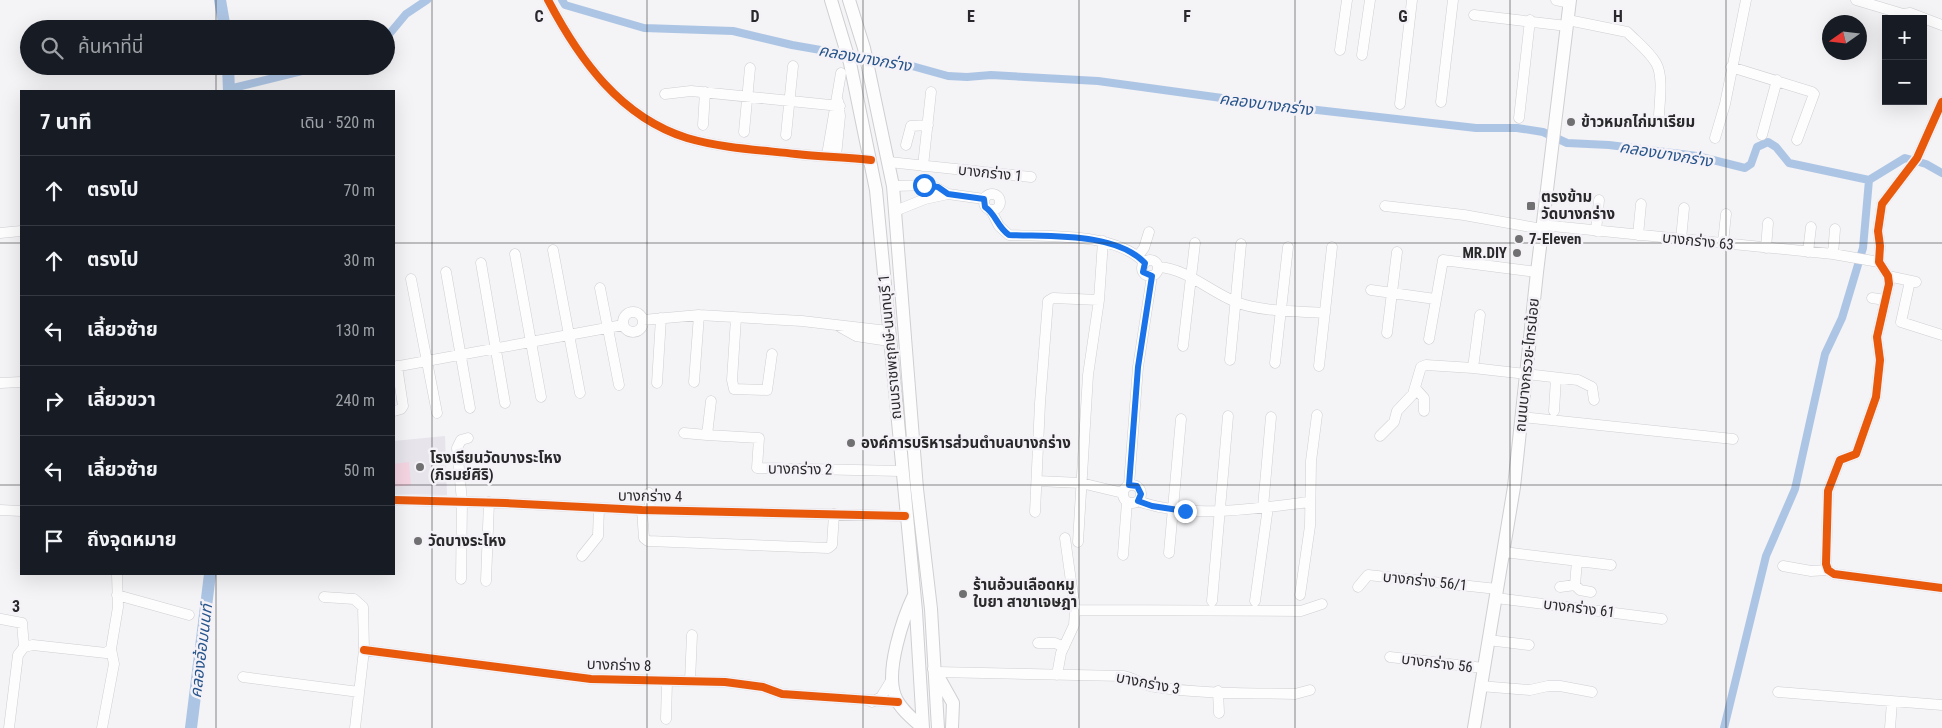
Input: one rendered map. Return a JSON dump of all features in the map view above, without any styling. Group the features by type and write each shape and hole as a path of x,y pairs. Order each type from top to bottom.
{"main road":[{"name":"ถนนราชพฤกษ์-นนทบุรี 1","path":"832,0 850,63 871,160 914,595 923,728"},
{"name":"ถนนราชพฤกษ์-นนทบุรี 1","path":"849,0 864,48 893,186 935,670 938,728"},
{"name":"ถนนบางกรวย-ไทรน้อย","path":"1474,728 1514,488 1550,155 1570,1"},
{"path":"914,595 903,618 892,679 894,696 923,728"},
{"path":"935,670 953,703 952,728"}],"street":[{"path":"548,0 569,36 605,86 631,110 648,121 687,138 716,144 798,154 871,160"},
{"path":"1340,50 1347,0"},
{"path":"1362,55 1370,0"},
{"path":"1400,104 1412,0"},
{"path":"1441,102 1452,0"},
{"path":"1556,0 1570,1"},
{"path":"1715,138 1725,104 1746,0"},
{"path":"1856,0 1904,14 1910,13 1942,25"},
{"path":"1474,15 1568,23 1627,32 1634,37 1657,64 1659,72 1659,118"},
{"path":"1519,118 1530,20"},
{"path":"786,136 793,66"},
{"path":"1731,67 1777,80 1814,94 1798,140"},
{"path":"744,132 750,68"},
{"path":"832,156 840,73"},
{"path":"1762,136 1777,80"},
{"path":"665,94 691,91 789,101 837,103"},
{"path":"703,126 705,92"},
{"path":"923,166 931,92"},
{"path":"1828,570 1826,564 1829,484 1840,460 1856,454 1876,397 1880,360 1876,337 1885,300 1888,276 1879,262 1880,246 1878,231 1882,204 1916,158 1942,102"},
{"path":"906,145 911,126 928,125"},
{"name":"บางกร่าง 1","path":"889,162 1031,178"},
{"path":"893,186 931,185 948,194 984,199 985,207 992,210 999,226 1009,235 1103,241 1142,259 1151,261 1158,267 1171,269 1190,277 1236,302 1325,313"},
{"path":"911,186 915,202"},
{"path":"895,211 915,202 948,194"},
{"path":"1596,231 1599,200"},
{"path":"1638,235 1641,204"},
{"name":"บางกร่าง 63","path":"1386,206 1542,227 1833,254 1879,262"},
{"path":"1681,239 1684,208"},
{"path":"1723,243 1726,214"},
{"path":"1766,248 1768,222"},
{"path":"1808,252 1811,227"},
{"path":"1833,254 1835,229"},
{"path":"0,233 20,231"},
{"path":"1149,232 1142,259 1143,272 1152,276"},
{"path":"1078,542 1080,483 1088,375 1099,300 1103,241"},
{"path":"1183,346 1195,243"},
{"path":"1230,360 1241,244"},
{"path":"1275,363 1288,247"},
{"path":"1319,366 1332,247"},
{"path":"553,250 580,393"},
{"path":"1387,333 1397,252"},
{"path":"515,254 541,397"},
{"path":"1429,339 1441,261 1444,259 1537,272"},
{"path":"480,263 505,402"},
{"path":"1124,555 1138,367 1152,276 1156,273 1158,267"},
{"path":"446,272 470,408"},
{"path":"1888,276 1913,281 1901,322 1942,335"},
{"path":"411,279 436,413"},
{"path":"600,288 619,385"},
{"path":"1371,290 1435,299"},
{"path":"1035,512 1040,402 1048,301 1053,298 1099,300"},
{"path":"1872,298 1885,300"},
{"path":"630,312 640,314 643,320 642,327 636,332 628,331 623,325 623,318 630,312"},
{"path":"643,320 699,315 802,320 837,325 856,336 889,336"},
{"path":"694,382 699,315"},
{"path":"1473,368 1480,315"},
{"path":"658,383 661,318"},
{"path":"736,318 732,380 734,389 767,390 772,354"},
{"path":"395,411 401,409 403,406 395,367 496,350 623,325"},
{"path":"1380,436 1394,422 1397,411 1407,403 1416,389 1419,371 1423,366 1473,368 1589,384 1593,391 1594,400"},
{"path":"1554,411 1556,378"},
{"path":"0,383 20,382"},
{"path":"1416,389 1424,398 1424,412"},
{"path":"684,433 707,435 710,401"},
{"path":"1300,595 1310,526 1311,461 1317,415"},
{"path":"1212,601 1228,416"},
{"path":"1255,601 1266,507 1271,417"},
{"path":"1522,418 1733,439"},
{"path":"1169,554 1175,511 1181,419"},
{"name":"บางกร่าง 2","path":"707,435 759,438 757,468 901,471"},
{"path":"461,579 462,502 457,448 461,440 468,438"},
{"path":"1037,481 1080,483 1129,495 1175,511 1266,507 1310,502"},
{"path":"650,493 646,510 644,538 648,541 828,548 832,545 834,514"},
{"name":"บางกร่าง 4","path":"395,500 489,502 646,510 905,516"},
{"path":"486,582 489,502"},
{"path":"582,556 598,536 599,508"},
{"path":"0,510 20,512"},
{"path":"1057,675 1064,647 1074,625 1075,610 1065,538"},
{"path":"1504,552 1610,565"},
{"path":"1577,561 1575,585 1578,589 1591,592"},
{"path":"1783,566 1811,571 1828,570 1834,574 1942,588"},
{"path":"102,728 114,664 111,649 118,608 117,575"},
{"name":"บางกร่าง 56/1","path":"1358,587 1368,575 1496,593"},
{"path":"1560,587 1575,585"},
{"name":"บางกร่าง 61","path":"1496,593 1662,619"},
{"path":"117,595 188,615"},
{"path":"324,596 354,599 362,604 364,650 355,728"},
{"path":"1075,610 1296,611 1322,604"},
{"path":"1,619 22,623 24,647 18,655 9,728"},
{"path":"690,681 692,634"},
{"path":"1488,640 1529,645"},
{"path":"1038,643 1055,643 1064,647"},
{"path":"24,647 34,645 106,652 111,649"},
{"name":"บางกร่าง 8","path":"364,650 590,679 742,684 763,687 782,694 872,702 898,702"},
{"name":"บางกร่าง 56","path":"1390,658 1483,668"},
{"name":"บางกร่าง 3","path":"935,670 956,673 1123,676 1156,688 1295,694 1310,690"},
{"path":"945,686 951,676 956,673"},
{"path":"243,677 359,692"},
{"path":"872,702 881,696 892,679"},
{"path":"666,719 667,681"},
{"path":"1480,686 1530,690 1548,686 1560,686 1592,692"},
{"path":"1218,691 1219,712"},
{"path":"1778,692 1942,705"},
{"path":"1890,728 1892,702"}],"shaded area":[{"name":"โรงเรียนวัดบางระโหง (ภิรมย์ศิริ)","path":"445,436 447,495 395,494 395,441"},
{"path":"409,462 411,485 395,487 395,464"}],"waterway":[{"name":"คลองอ้อมนนท์","path":"220,0 223,20"},
{"name":"คลองบางกร่าง","path":"395,27 406,14 427,0"},
{"name":"คลองบางกร่าง","path":"562,0 565,5 644,28 733,31 792,45 912,66 948,76 991,75 1098,81 1273,105 1476,128 1517,128 1543,132 1567,143 1609,145 1697,156 1745,168 1751,164 1757,147 1768,142 1776,147 1789,163 1869,180 1905,158 1926,164 1942,173"},
{"name":"คลองอ้อมนนท์","path":"228,75 229,90"},
{"name":"คลองบางกร่าง","path":"229,89 286,75"},
{"path":"1724,728 1766,556 1795,489 1825,354 1842,318 1863,248 1869,180"},
{"name":"คลองอ้อมนนท์","path":"191,728 210,575"}],"cycle path":[{"path":"548,0 573,44 604,83 641,116 663,128 687,138 727,146 871,160"},
{"path":"1942,102 1917,158 1882,204 1878,231 1880,246 1879,262 1888,276 1889,284 1877,337 1880,360 1876,397 1856,454 1840,460 1828,491 1826,564 1828,570 1834,574 1942,588"},
{"path":"395,500 642,510 905,516"},
{"path":"364,650 591,679 725,682 763,687 782,694 898,702"}],"place":[{"name":"ข้าวหมกไก่มาเรียม","path":"1571,122"},
{"name":"ตรงข้าม วัดบางกร่าง","path":"1531,206"},
{"name":"7-Eleven","path":"1519,239"},
{"name":"MR.DIY","path":"1517,253"},
{"name":"องค์การบริหารส่วนตำบลบางกร่าง","path":"851,443"},
{"name":"โรงเรียนวัดบางระโหง (ภิรมย์ศิริ)","path":"420,467"},
{"name":"วัดบางระโหง","path":"418,541"},
{"name":"ร้านอ้วนเลือดหมู ใบยา สาขาเจษฎา","path":"963,594"}],"route":[{"path":"924,185 938,187 948,194 984,199 985,207 992,210 999,226 1009,235 1103,241 1121,247 1138,256 1145,263 1142,268 1143,272 1152,276 1138,367 1129,485 1137,486 1140,489 1141,494 1138,501 1152,506 1185,511"}]}
